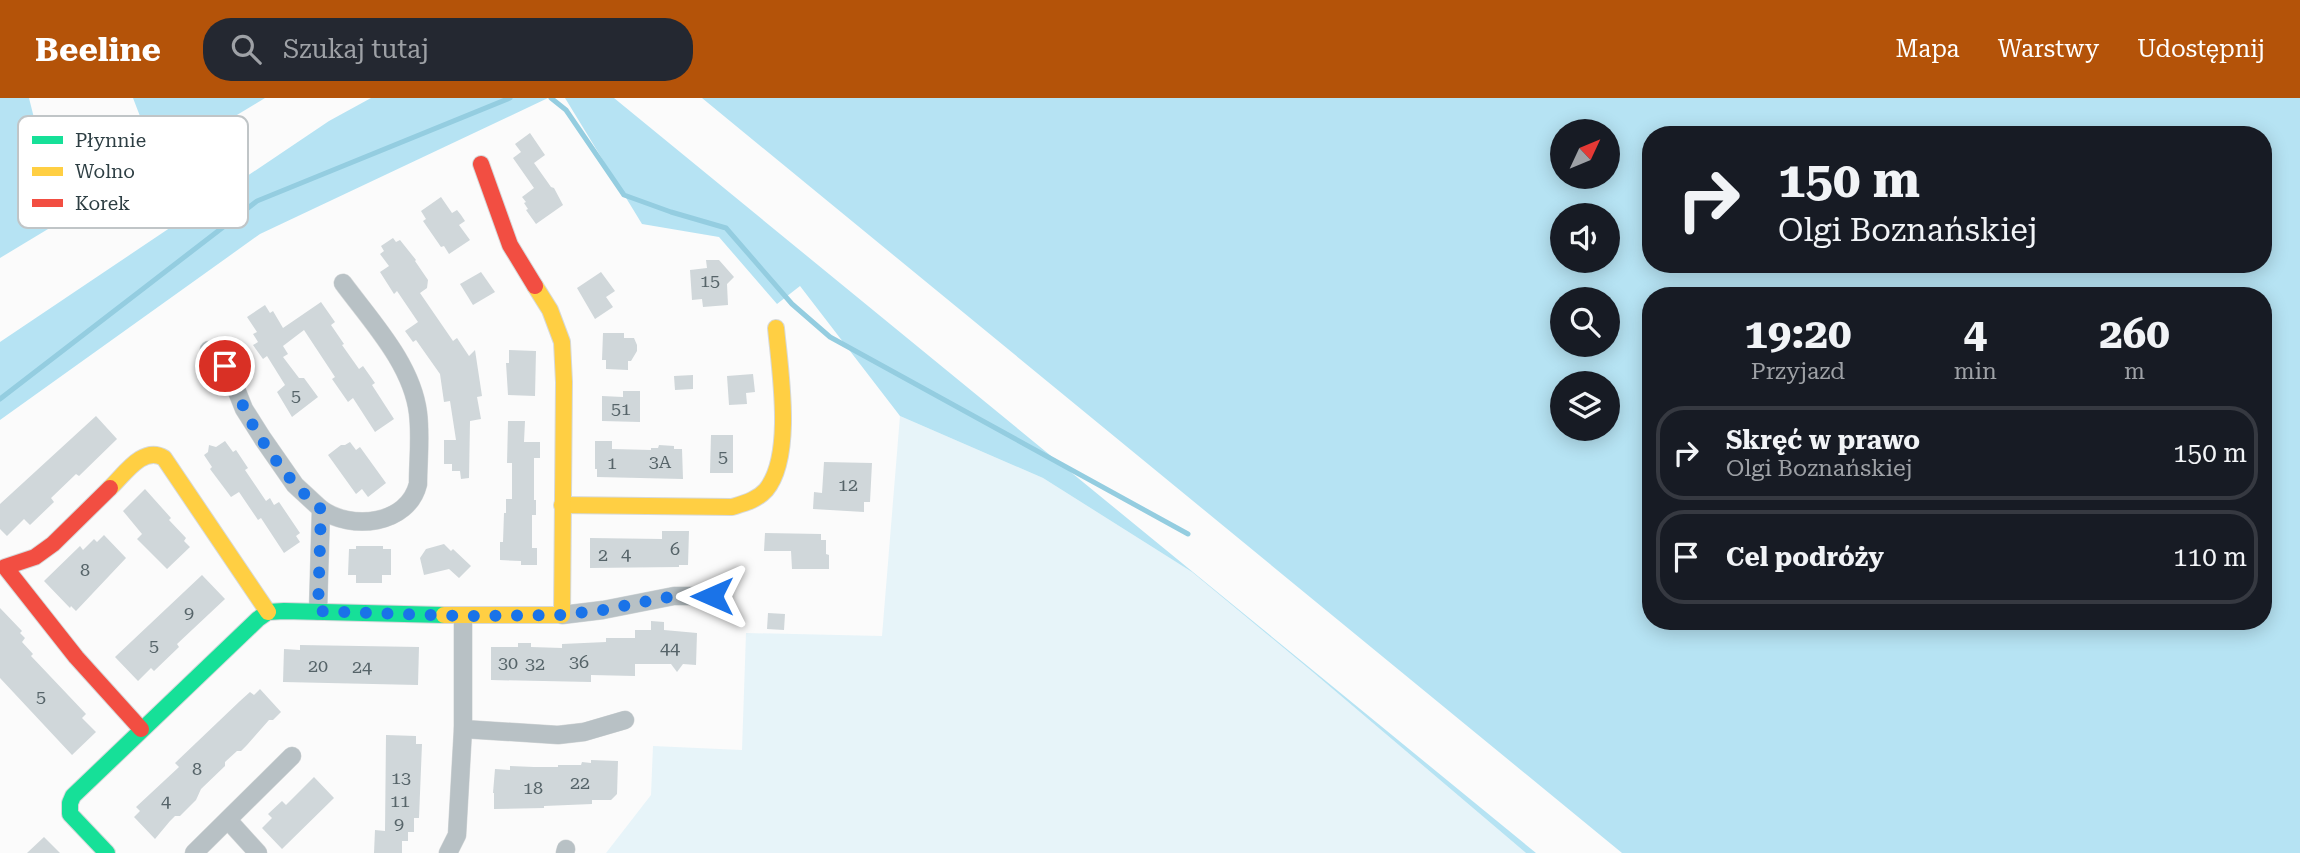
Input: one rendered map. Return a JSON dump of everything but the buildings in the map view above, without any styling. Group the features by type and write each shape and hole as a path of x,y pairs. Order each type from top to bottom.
{"street":[{"path":"481,164 510,244 550,310 562,342 562,615"},
{"path":"209,349 230,374 248,416 302,492 321,509 343,519 378,520 391,516 405,509 418,484 418,412 410,386 395,355 343,283"},
{"path":"562,505 732,507 758,498 779,466 783,438 776,328"},
{"path":"141,729 76,657 36,604 2,568 35,557 53,544 142,457 159,453 170,464 268,612"},
{"path":"318,611 321,509"},
{"path":"107,853 70,814 70,803 79,790 141,729 268,612 562,615 674,596 712,596"},
{"path":"448,853 457,835 463,729 463,616"},
{"path":"463,729 558,735 583,732 625,720"},
{"path":"194,853 292,757"},
{"path":"228,820 258,853"}],"shaded area":[{"path":"0,98 29,98 34,116 18,116 18,228 50,228 0,258"},
{"path":"133,98 265,98 235,116 140,116"},
{"path":"371,98 548,98 260,234 0,420 0,342 170,228 248,228 248,175 329,121"},
{"path":"565,98 614,98 1536,853 1526,853 1192,572 1043,478 900,416 800,286 777,304 719,237 642,224"},
{"path":"702,98 2300,98 2300,853 1622,853"},
{"path":"900,416 1043,478 1192,572 1526,853 606,853 651,795 653,746 742,750 746,633 882,636"}],"waterway":[{"path":"248,208 257,201 510,98"},
{"path":"551,98 566,110 624,195 726,228 792,304 830,337 1188,534"},
{"path":"0,399 222,228"}],"traffic: fast":[{"path":"107,853 70,814 73,796 258,619 268,612 284,611 444,615"}],"traffic: slow":[{"path":"444,615 562,615 562,342 550,310 535,286"},
{"path":"562,505 732,507 750,501 766,490 775,475 783,435 776,328"},
{"path":"110,488 141,458 149,455 164,458 268,612"}],"traffic: jam":[{"path":"481,164 510,245 535,286"},
{"path":"110,488 53,544 35,557 5,567 76,657 141,729"}],"route":[{"path":"225,366 252,423 295,485 321,509 318,611 463,616 562,615 674,596 712,596"}]}
